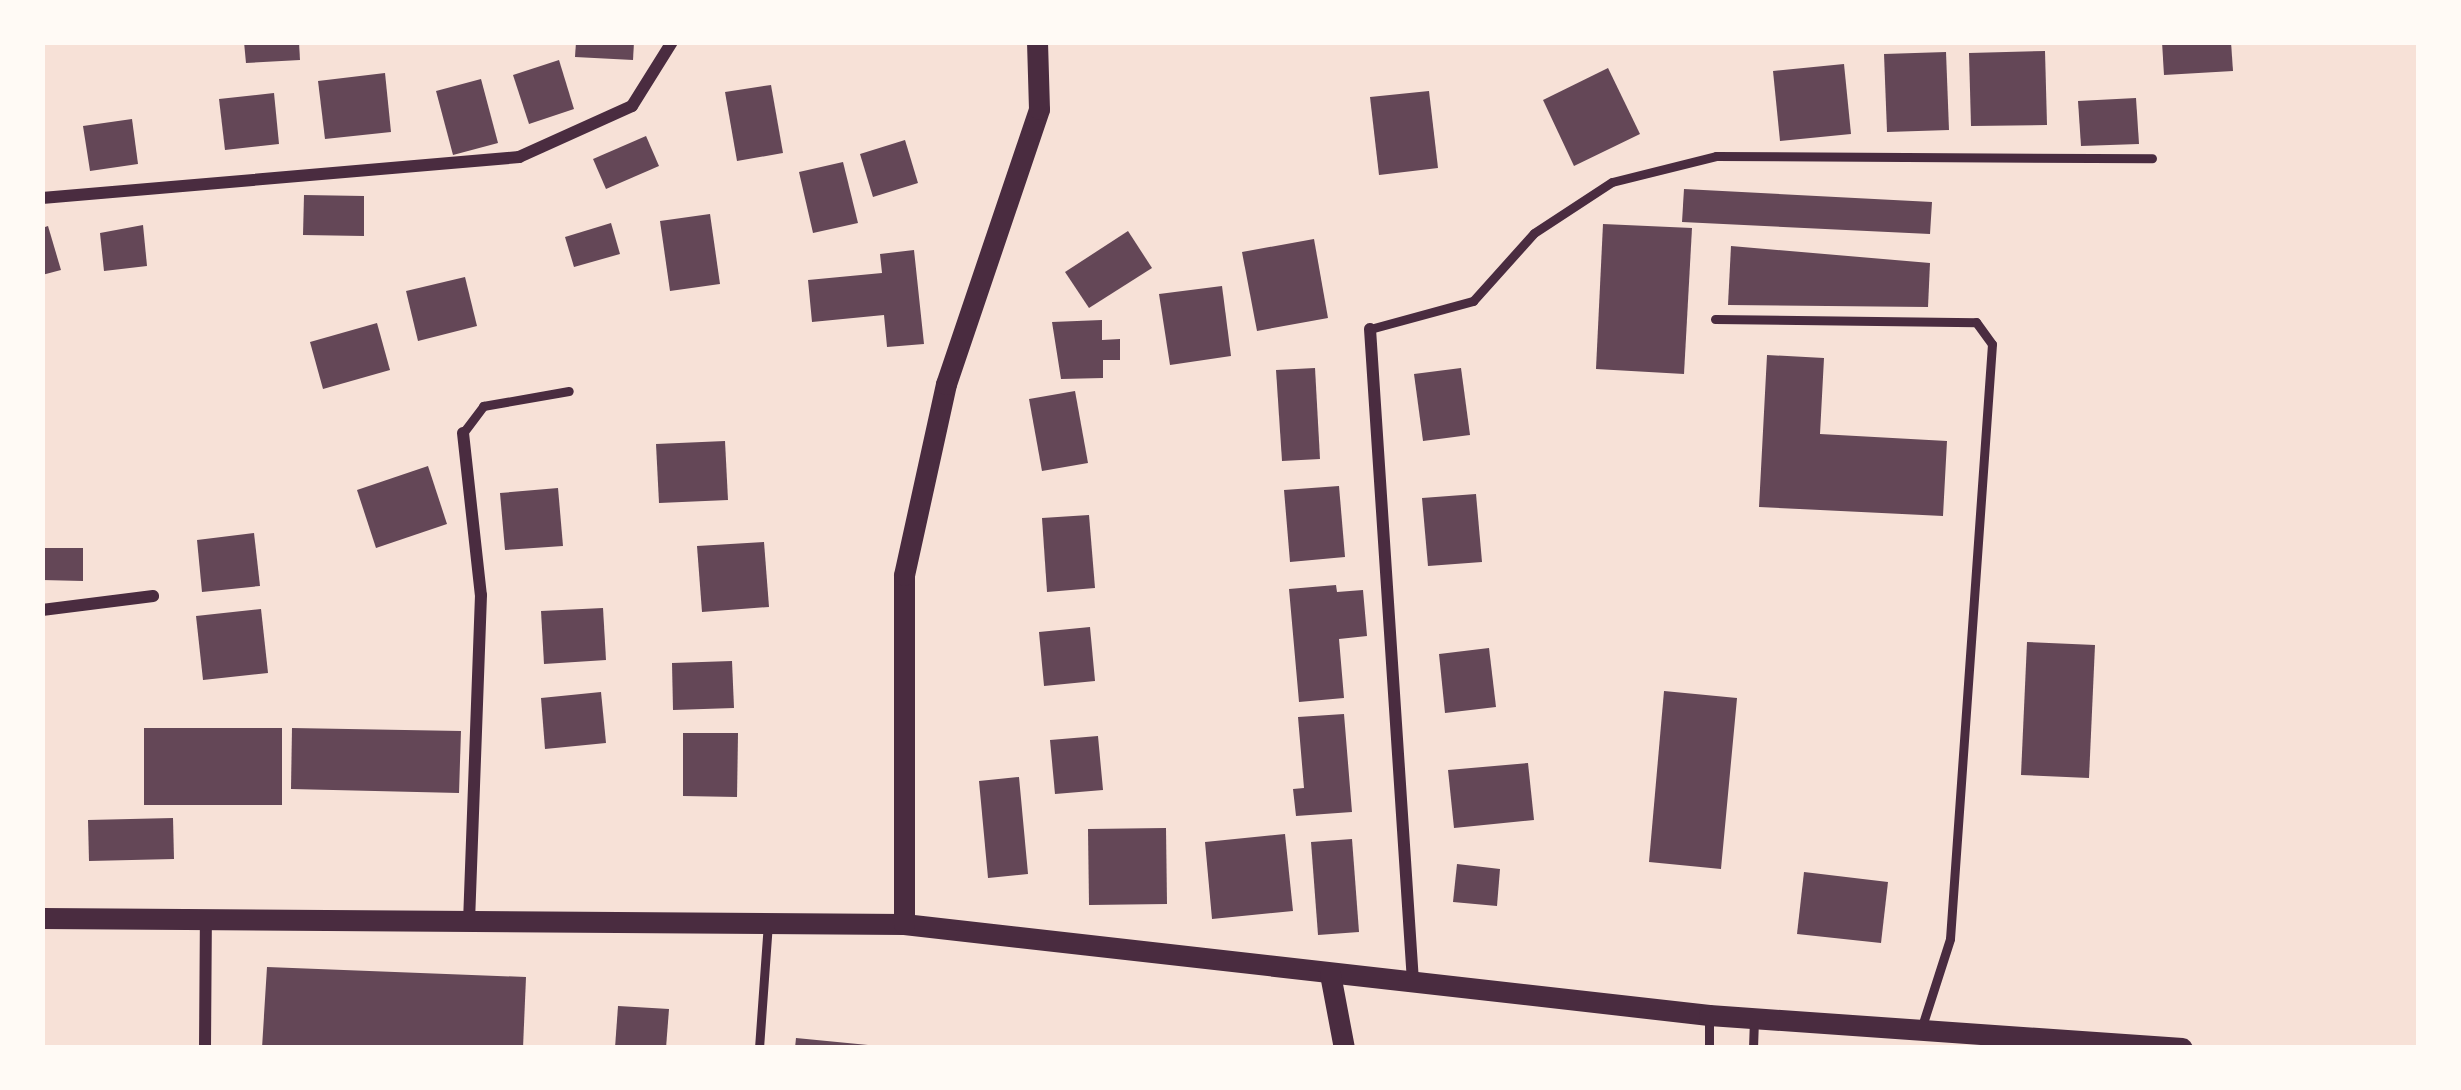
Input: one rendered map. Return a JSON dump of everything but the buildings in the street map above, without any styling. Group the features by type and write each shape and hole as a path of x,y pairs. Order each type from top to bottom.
{"street":[{"path":"42,198 519,157 632,106 673,42"},
{"path":"904,924 904,575 946,384 1039,109 1037,42"},
{"path":"1370,329 1414,983"},
{"path":"463,433 481,596 469,918"},
{"path":"42,610 153,596"},
{"path":"205,1048 206,916"},
{"path":"42,918 904,924 1708,1015 1921,1031 1998,1042 2182,1048"},
{"path":"1330,974 1344,1048"}],"lane":[{"path":"1370,329 1473,301 1534,233 1612,182 1716,156 2152,158"},
{"path":"1715,320 1976,322 1992,344 1950,939 1921,1031"},
{"path":"463,433 483,406 568,391"},
{"path":"759,1048 768,922"},
{"path":"1708,1015 1709,1048"},
{"path":"1753,1048 1754,1018"}]}
